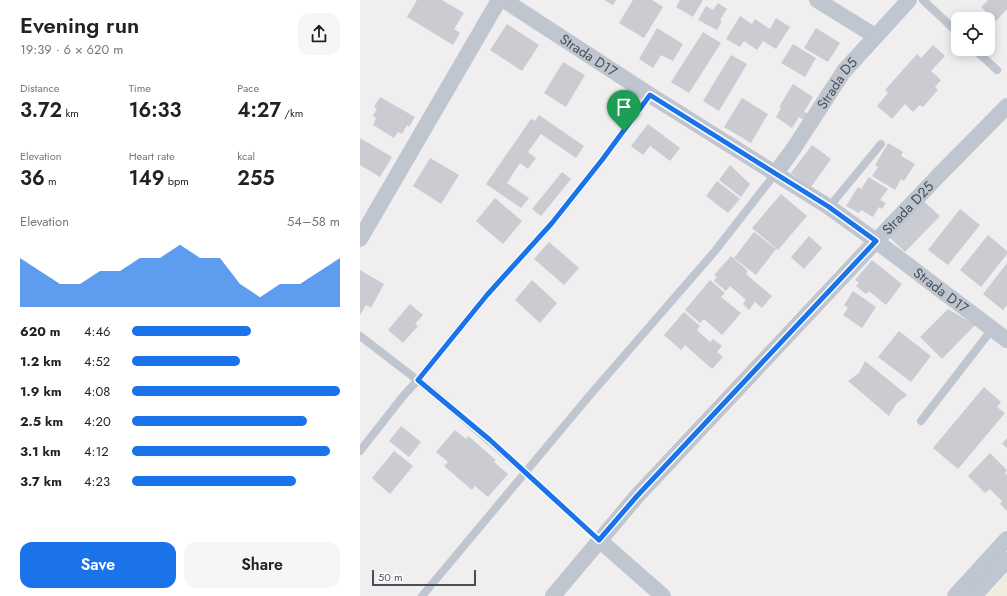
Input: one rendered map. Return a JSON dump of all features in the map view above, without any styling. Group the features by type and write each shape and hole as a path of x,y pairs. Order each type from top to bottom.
{"street":[{"path":"360,239 499,0"},
{"name":"Strada D17","path":"504,0 650,95 829,207 993,328 1007,340"},
{"path":"818,0 875,36"},
{"name":"Strada D5","path":"775,174 794,148 844,71 909,0"},
{"name":"Strada D25","path":"553,596 637,496 876,241 1007,106"},
{"path":"955,596 1007,538"},
{"path":"599,540 663,596"},
{"path":"974,596 1007,560"}],"lane":[{"path":"923,0 951,26"},
{"path":"982,56 997,70"},
{"path":"360,451 404,395 487,295 552,223 650,95"},
{"path":"829,207 881,144"},
{"path":"422,596 590,395 715,251 775,174"},
{"path":"920,421 993,328"},
{"path":"360,336 457,412 525,472"}],"path":[{"path":"525,472 599,540"}],"sand":[{"path":"1007,573 1007,596 987,596"}],"building":[{"path":"417,0 442,0 464,13 454,29 460,33 453,45 407,17"},
{"path":"604,0 616,0 613,5"},
{"path":"633,0 652,0 663,7 644,38 619,23"},
{"path":"680,0 703,0 693,17 676,7"},
{"path":"988,0 1007,0 1007,9 996,21 995,12 986,12 981,7"},
{"path":"718,3 727,9 720,20 722,21 717,30 698,20 706,6 713,10"},
{"path":"740,16 752,24 755,19 770,29 776,18 790,27 776,49 763,41 757,50 744,41 740,47 726,39"},
{"path":"507,24 539,45 522,71 490,50"},
{"path":"657,28 683,44 673,61 661,55 653,68 639,59"},
{"path":"816,28 840,43 828,62 804,48"},
{"path":"703,32 721,43 689,93 671,82"},
{"path":"793,44 816,58 805,77 781,63"},
{"path":"933,45 945,56 931,71 941,80 935,87 938,90 923,107 920,105 913,112 905,104 892,119 877,106 888,93 885,90 917,54 921,58"},
{"path":"731,55 747,64 719,111 703,101"},
{"path":"563,62 585,75 566,107 544,93"},
{"path":"793,84 813,97 804,112 808,114 804,120 799,117 792,128 776,117 781,108 779,107"},
{"path":"380,97 415,117 409,127 407,125 402,134 398,132 394,138 373,125 376,118 373,116 377,109 374,107"},
{"path":"742,98 768,114 751,143 724,127"},
{"path":"539,115 584,146 576,158 541,134 528,152 536,158 528,169 520,163 507,183 529,198 521,208 486,184 531,119 535,121"},
{"path":"648,124 680,148 670,161 650,146 643,155 631,146"},
{"path":"360,138 392,157 380,177 360,165"},
{"path":"888,143 903,152 901,156 915,164 904,181 901,179 895,190 872,176 878,167 875,165"},
{"path":"812,145 831,159 811,187 791,173"},
{"path":"430,158 459,175 441,204 413,186"},
{"path":"730,165 750,184 741,197 719,180"},
{"path":"562,172 571,179 541,216 532,209"},
{"path":"869,177 888,189 880,200 886,203 882,209 879,207 873,217 861,210 859,213 846,206 858,187 861,189"},
{"path":"717,181 740,199 728,213 706,196"},
{"path":"781,194 807,216 778,250 752,228"},
{"path":"495,198 522,221 503,244 476,221"},
{"path":"920,198 940,216 905,252 886,234"},
{"path":"960,209 980,225 948,265 928,250"},
{"path":"754,232 776,249 756,275 734,258"},
{"path":"988,235 1007,251 1007,254 981,287 960,270"},
{"path":"809,236 822,248 804,269 791,257"},
{"path":"549,242 579,268 564,285 534,259"},
{"path":"731,256 748,271 746,274 772,296 762,308 755,302 749,310 743,304 746,300 730,286 726,291 714,281 717,277 714,275"},
{"path":"872,260 902,284 886,305 869,291 866,294 856,286 859,283 855,280"},
{"path":"1007,263 1007,305 1003,310 983,294"},
{"path":"360,270 384,284 371,308 366,305 360,315"},
{"path":"532,280 557,303 540,323 515,300"},
{"path":"710,280 725,293 721,297 741,313 722,335 704,319 700,323 685,310"},
{"path":"853,291 876,307 862,328 843,315 848,308 844,305"},
{"path":"410,304 423,315 415,324 418,326 403,343 388,330"},
{"path":"948,309 975,325 942,359 920,337"},
{"path":"684,312 700,326 697,330 710,342 713,339 722,346 717,352 723,357 712,369 685,345 681,350 664,335"},
{"path":"899,331 931,356 911,382 878,357"},
{"path":"865,361 907,395 896,404 889,416 848,381 859,373"},
{"path":"984,387 1001,402 997,407 1005,413 958,469 933,448"},
{"path":"401,426 421,442 409,457 389,441"},
{"path":"455,430 466,439 468,436 496,460 494,462 508,474 488,497 475,486 472,490 444,466 448,462 436,452"},
{"path":"1007,438 1007,448 1002,444"},
{"path":"394,451 413,466 390,494 372,478"},
{"path":"990,453 1007,470 1005,473 1007,475 1007,511 1000,504 1002,501 990,489 985,493 968,476"}],"route":[{"path":"650,95 829,207 876,241 637,496 599,540 490,440 418,380 487,295 552,223 624,131 650,95"}]}
